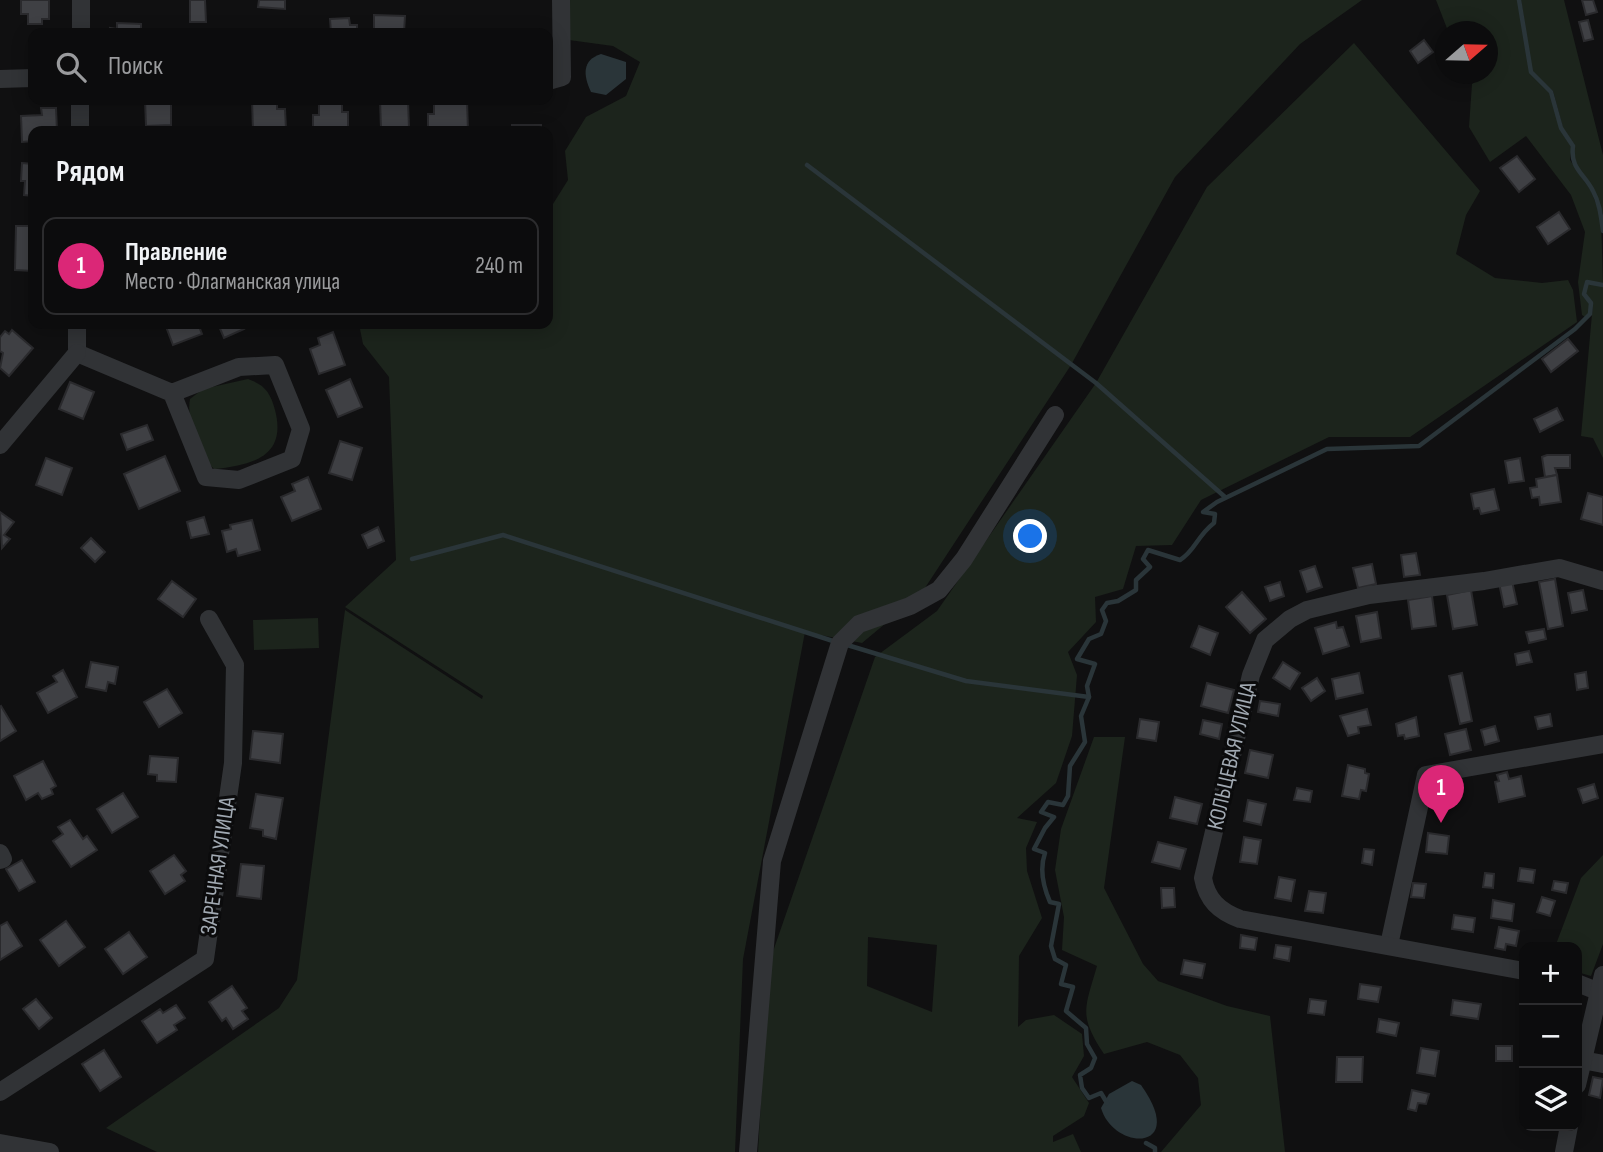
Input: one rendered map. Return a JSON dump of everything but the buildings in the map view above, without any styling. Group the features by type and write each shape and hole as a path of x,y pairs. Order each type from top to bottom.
{"street":[{"path":"81,0 81,28"},
{"path":"553,80 562,77 561,0"},
{"path":"0,79 28,78"},
{"path":"80,105 80,126"},
{"path":"0,445 77,354 77,329"},
{"path":"77,354 172,393 239,367 275,365 301,429 292,459 239,480 206,477 172,393"},
{"path":"748,1152 772,861 840,643 859,624 910,606 939,590 964,559 1055,415"},
{"name":"КОЛЬЦЕВАЯ УЛИЦА","path":"1519,970 1240,919 1224,912 1205,890 1203,878 1251,675 1265,640 1290,619 1307,610 1368,595 1484,581 1559,568 1603,581"},
{"name":"ЗАРЕЧНАЯ УЛИЦА","path":"0,1092 205,959 233,763 235,666 209,619"},
{"path":"1389,945 1426,775 1603,744"},
{"path":"0,853 0,860"},
{"path":"1582,983 1600,983 1582,1060 1603,1064"},
{"path":"1564,1152 1568,1131"},
{"path":"0,1143 50,1152"}],"shaded area":[{"path":"569,0 1362,0 1300,44 1175,177 1071,365 921,594 862,643 805,632 743,959 735,1152 157,1152 106,1128 279,1008 297,980 345,610 482,699 483,696 345,607 396,560 389,377 363,344 360,329 553,329 553,204 568,180 565,151 586,117 626,96 640,62 613,46 569,40"},
{"path":"1436,0 1518,0 1530,73 1550,92 1560,129 1572,146 1570,160 1591,191 1601,216 1603,284 1585,281 1583,294 1590,303 1589,313 1585,317 1582,315 1578,282 1585,232 1571,195 1526,136 1490,162 1469,127 1472,84 1498,84 1498,21 1444,21"},
{"path":"1521,0 1564,0 1603,155 1603,214 1593,189 1572,159 1574,145 1563,128 1553,91 1532,72"},
{"path":"1354,43 1480,191 1466,215 1456,254 1495,278 1542,283 1568,280 1573,290 1577,322 1410,437 1329,437 1201,500 1172,545 1136,546 1123,589 1095,597 1096,622 1068,652 1077,675 1072,736 1056,783 1017,818 1037,822 1026,848 1027,871 1042,918 1019,956 1018,1027 1026,1020 1054,1015 1082,1034 1084,1056 1072,1077 1089,1103 1084,1116 1053,1136 1053,1142 1073,1134 1081,1152 758,1152 769,963 875,657 937,611 1096,383 1207,187","holes":["868,937 937,945 932,1012 867,986"]},
{"path":"601,54 626,62 626,79 606,95 591,92 586,74 590,60"},
{"path":"1587,283 1603,286 1603,458 1593,438 1581,436 1593,303 1586,293"},
{"path":"248,379 263,387 271,398 277,426 276,438 271,448 254,461 214,469 203,455 195,436 190,416 190,399 203,389"},
{"path":"318,618 319,648 254,650 253,620"},
{"path":"1094,737 1125,737 1104,888 1143,964 1158,981 1227,1006 1270,1016 1285,1152 1161,1152 1201,1105 1198,1078 1180,1055 1147,1042 1104,1054 1090,1030 1086,1011 1097,966 1062,950 1064,917 1055,870 1061,829"},
{"path":"1603,855 1603,944 1591,976 1582,973 1582,942 1557,942 1581,878"},
{"path":"1132,1081 1141,1085 1154,1107 1157,1123 1153,1133 1144,1138 1132,1138 1119,1132 1108,1122 1101,1108 1109,1094"}],"waterway":[{"path":"1519,0 1531,72 1551,92 1561,128 1573,146 1576,166 1597,201 1603,231"},
{"path":"807,165 1096,383 1225,497"},
{"path":"1107,1103 1101,1093 1089,1098 1082,1088 1080,1075 1091,1068 1095,1058 1087,1044 1086,1028 1066,1011 1073,987 1061,984 1066,965 1055,959 1051,946 1059,904 1050,902 1044,884 1042,866 1045,853 1034,849 1054,817 1041,812 1048,802 1063,805 1068,796 1070,766 1085,742 1081,716 1089,697 1087,686 1095,664 1077,659 1089,639 1101,634 1106,621 1102,610 1107,603 1118,601 1136,590 1136,580 1150,567 1143,559 1148,550 1180,560 1185,556 1214,523 1215,514 1203,512 1217,502 1327,449 1419,446 1575,329 1590,314 1591,303 1584,294 1587,282 1603,285"},
{"path":"412,559 503,535 836,642"},
{"path":"844,644 966,681 1089,697"},
{"path":"1146,1143 1155,1148 1155,1152"}],"place":[{"name":"Правление","path":"1441,823"}]}
